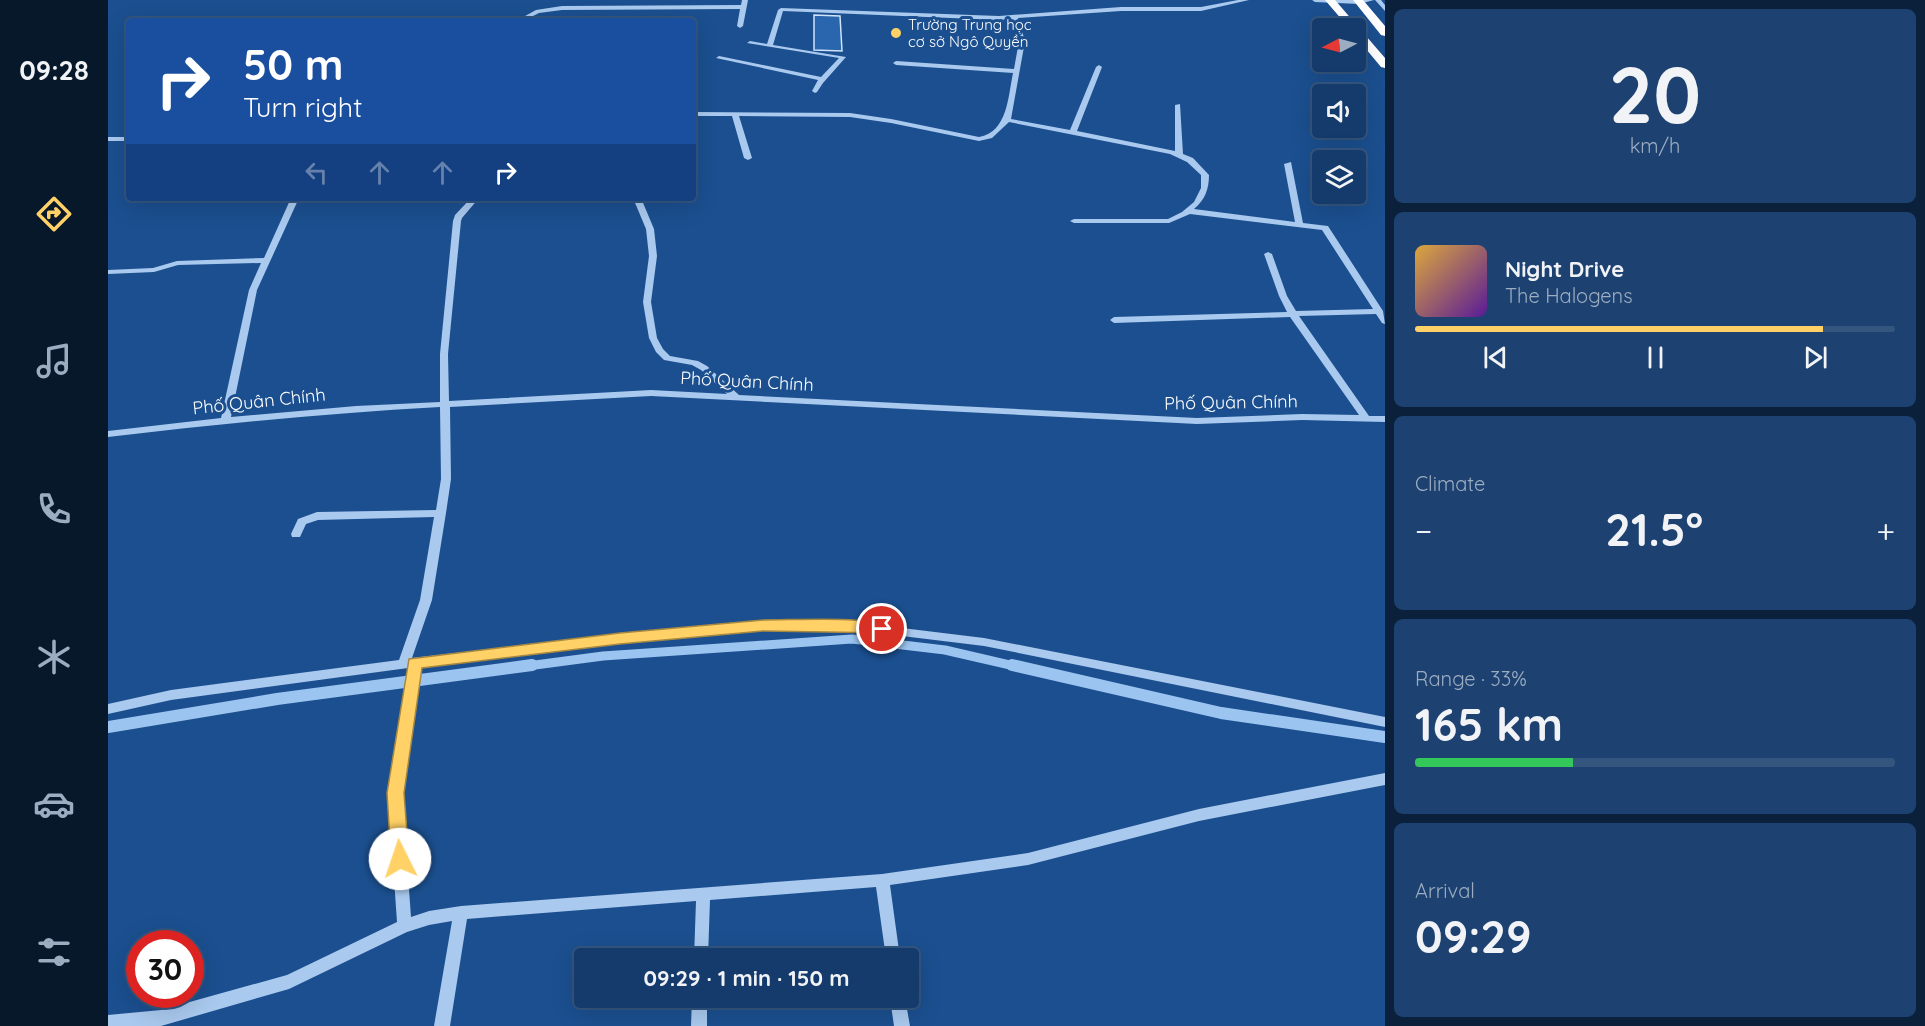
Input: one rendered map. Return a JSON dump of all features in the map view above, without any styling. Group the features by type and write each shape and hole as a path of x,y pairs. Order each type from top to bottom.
{"highway":[{"path":"1330,0 1345,18"},
{"path":"1358,1 1385,33"},
{"path":"1366,43 1385,65"}],"street":[{"path":"770,45 781,10 786,9 999,18 1121,9 1201,9 1246,0"},
{"path":"1316,0 1371,0"},
{"path":"1378,0 1385,9"},
{"path":"525,18 538,11 608,6 744,4 740,26"},
{"path":"696,114 850,116 891,121 979,139 990,137 1007,120 1022,41 1014,16"},
{"path":"750,43 843,57 815,91"},
{"path":"719,58 823,79"},
{"path":"896,63 1016,71"},
{"path":"1072,132 1100,67"},
{"path":"1178,105 1179,155"},
{"path":"735,114 748,158"},
{"path":"1007,120 1172,152 1190,160 1205,175 1205,188 1197,203 1188,212 1168,221 1074,221"},
{"path":"108,139 126,139"},
{"path":"1288,164 1299,223"},
{"path":"225,420 253,290 294,201"},
{"path":"404,926 395,793 411,693 411,666 426,600 446,479 444,354 457,221 472,201"},
{"path":"639,201 650,229 653,256 647,302 653,338 659,351 667,358 695,363 704,368 735,396"},
{"path":"1188,212 1299,223 1325,228 1385,321"},
{"path":"1268,254 1283,296 1293,314 1366,419"},
{"path":"108,272 154,270 177,263 267,260"},
{"path":"1114,320 1379,311"},
{"name":"Phố Quân Chính","path":"108,434 225,420 446,403 651,393 1197,421 1302,417 1385,419"},
{"path":"296,534 302,522 317,516 441,513"},
{"path":"108,709 171,695 620,638 763,626 861,627 984,642 1385,722"},
{"path":"108,1023 160,1022 289,982 404,926 429,918 461,913 882,880 1028,859 1199,815 1385,779"},
{"path":"882,880 892,948"},
{"path":"701,948 703,894"},
{"path":"442,1026 461,913"},
{"path":"699,1026 700,1008"},
{"path":"899,1008 902,1026"}],"building":[{"path":"814,15 840,16 842,51 814,50"}],"waterway":[{"path":"520,667 603,656 852,639 945,650 1019,667"},
{"path":"108,727 277,699 532,665"},
{"path":"1012,665 1221,713 1385,737"}],"place":[{"name":"Trường Trung học cơ sở Ngô Quyền","path":"896,33"}],"route":[{"path":"400,859 395,793 415,663 620,638 763,626 882,629"}]}
